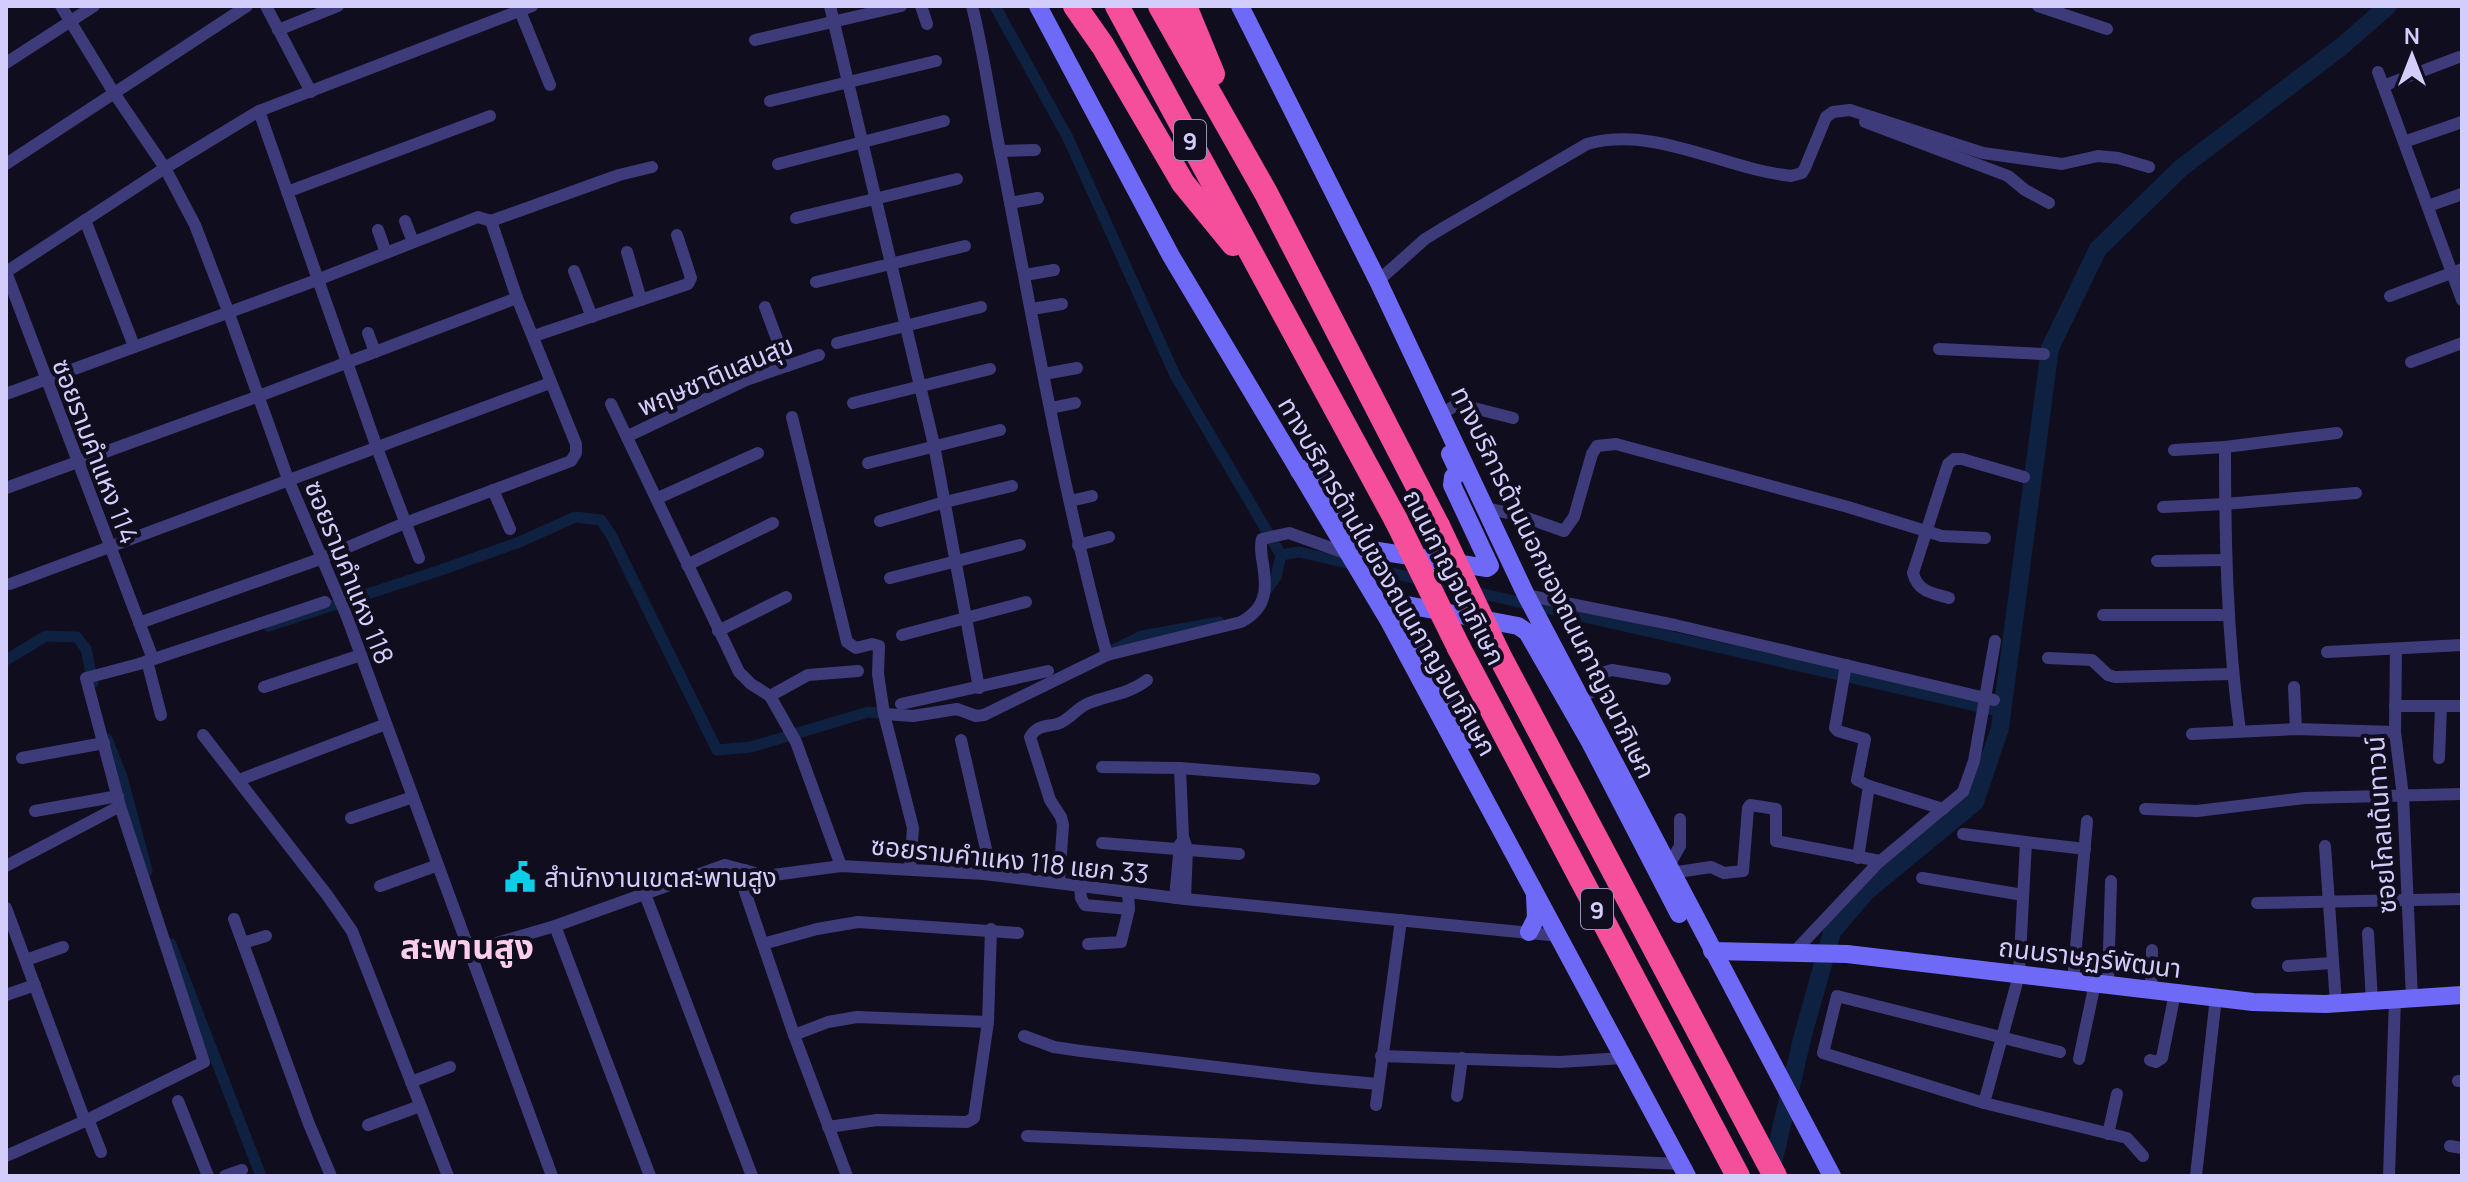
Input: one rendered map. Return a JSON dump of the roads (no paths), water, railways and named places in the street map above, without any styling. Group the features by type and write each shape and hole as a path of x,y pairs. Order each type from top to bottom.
{"highway":[{"path":"1075,6 1103,46 1183,183 1261,275"},
{"name":"ถนนกาญจนาภิเษก","path":"1117,6 1396,520 1459,648 1736,1173"},
{"name":"ถนนกาญจนาภิเษก","path":"1160,6 1266,193 1438,526 1498,653 1775,1176"},
{"path":"1185,6 1266,193"}],"main road":[{"name":"ทางบริการด้านในของถนนกาญจนาภิเษก","path":"1038,6 1171,256 1389,621 1684,1170"},
{"path":"1229,6 1325,193 1459,473 1522,595"},
{"name":"ทางบริการด้านนอกของถนนกาญจนาภิเษก","path":"1240,6 1378,281 1522,595 1670,870 1759,1050 1813,1151 1832,1176"},
{"path":"1299,471 1316,468 1365,549 1487,568 1490,566 1452,485 1453,477 1459,473"},
{"path":"1560,936 1551,901 1402,617 1403,606 1523,628 1590,742"},
{"path":"1539,628 1631,824 1759,1050"},
{"path":"1529,932 1536,918 1534,892"},
{"name":"ถนนราษฏร์พัฒนา","path":"1712,951 1847,954 2253,1002 2336,1004 2462,995"},
{"name":"ทางบริการด้านนอกของถนนกาญจนาภิเษก","path":"1813,1151 1820,1176"}],"street":[{"name":"ซอยรามคำแหง 118","path":"61,6 165,168 195,225 288,479 347,617 552,1176"},
{"path":"6,63 94,6"},
{"path":"6,164 247,6"},
{"path":"266,6 311,92"},
{"path":"278,30 338,6"},
{"path":"830,6 934,445 979,688"},
{"path":"755,40 901,6"},
{"path":"921,6 927,24"},
{"path":"972,6 1078,545 1107,655"},
{"path":"2038,6 2107,29"},
{"path":"6,272 259,111 524,8 550,85"},
{"path":"2383,86 2459,57"},
{"path":"770,101 936,61"},
{"path":"2378,72 2428,206 2457,271 2462,300"},
{"path":"1378,281 1425,239 1587,144 1617,138 1636,140 1791,176 1802,173 1805,168 1826,117 1840,110 1856,111 2008,176 2049,203"},
{"path":"259,111 346,363 419,558"},
{"path":"287,192 490,116"},
{"path":"778,164 944,121"},
{"path":"2404,142 2462,122"},
{"path":"1916,136 2005,157 2062,164 2108,157 2149,167"},
{"path":"1000,151 1035,150"},
{"path":"6,394 317,280 478,217 491,221 619,175 652,167"},
{"path":"796,218 957,179"},
{"path":"2428,206 2462,194"},
{"path":"1010,203 1038,198"},
{"path":"85,220 134,346"},
{"path":"405,221 413,242"},
{"path":"139,623 320,559 405,523 571,461 576,453 576,444 517,298 491,221"},
{"path":"378,230 386,253"},
{"path":"534,336 690,282 677,235"},
{"path":"816,282 965,246"},
{"path":"627,252 641,300"},
{"path":"1025,275 1054,270"},
{"path":"574,271 592,317"},
{"path":"2390,296 2457,271"},
{"name":"ซอยรามคำแหง 114","path":"6,272 147,645 161,715"},
{"path":"6,488 517,298"},
{"path":"1032,309 1062,304"},
{"path":"765,307 787,366"},
{"path":"837,343 981,307"},
{"path":"368,333 375,352"},
{"path":"2411,362 2462,343"},
{"path":"1939,349 2044,354"},
{"name":"พฤษชาติแสนสุข","path":"628,436 746,380 819,355"},
{"path":"1044,374 1077,368"},
{"path":"853,403 990,369"},
{"path":"10,584 550,383"},
{"path":"1051,408 1075,403"},
{"name":"พฤษชาติแสนสุข","path":"611,404 739,672 770,696 793,736 841,866"},
{"path":"1441,414 1458,404 1513,418"},
{"path":"792,417 847,642 856,648 872,644 879,646 884,714 913,828 910,868"},
{"path":"868,463 1000,430"},
{"path":"2174,450 2337,433"},
{"path":"1484,508 1519,515 1564,531 1574,517 1592,454 1597,446 1616,444 1956,538 1985,538"},
{"path":"2225,447 2225,560 2232,674 2240,731"},
{"path":"658,498 758,453"},
{"path":"1949,598 1924,591 1914,578 1914,566 1951,461 1962,459 2024,477"},
{"path":"880,521 1012,486"},
{"path":"493,490 510,529"},
{"path":"2163,507 2356,493"},
{"path":"1070,501 1092,496"},
{"path":"687,565 773,523"},
{"path":"884,714 913,716 957,709 976,716 984,715 1107,655 1241,622 1257,611 1263,598 1261,540 1289,533 1349,555"},
{"path":"1078,545 1109,537"},
{"path":"890,578 1020,545"},
{"path":"2157,561 2225,560"},
{"path":"1522,595 1675,625 1845,671 1988,702"},
{"path":"718,631 786,597"},
{"path":"6,1156 204,1062 119,801 86,678 325,602"},
{"path":"902,635 1026,602"},
{"path":"2103,615 2228,615"},
{"path":"1802,951 1879,862 1963,792 1988,702 1995,641"},
{"path":"2327,652 2462,645"},
{"name":"ซอยโกลเด้นทาวน์","path":"2389,1176 2404,998 2408,900 2403,796 2395,732 2396,649"},
{"path":"264,687 361,655"},
{"path":"2048,658 2092,660 2108,675 2115,677 2232,674"},
{"path":"1580,700 1591,692 1605,672 1612,670 1665,679"},
{"path":"770,696 808,675 858,671"},
{"path":"901,704 1048,671"},
{"path":"1845,671 1835,728 1865,739 1857,780 1943,809"},
{"path":"1059,882 1063,825 1050,800 1030,737 1041,726 1057,724 1087,703 1115,697 1147,680"},
{"path":"2294,687 2296,729"},
{"path":"2395,706 2462,706"},
{"path":"2439,758 2441,707"},
{"path":"239,780 386,724"},
{"path":"2192,734 2296,729 2395,732"},
{"path":"203,735 352,931 448,1176"},
{"path":"961,740 986,849 984,874"},
{"path":"22,758 104,743"},
{"path":"1102,767 1180,768 1314,779"},
{"path":"1180,768 1183,845 1180,898"},
{"path":"1858,858 1869,786"},
{"path":"2145,809 2197,811 2305,798 2462,794"},
{"path":"351,818 413,797"},
{"path":"35,811 119,801"},
{"path":"6,866 119,801"},
{"path":"1680,819 1680,846 1670,870 1711,867 1724,873 1743,871 1750,805 1776,809 1776,841 1858,858 1874,858 1879,862"},
{"path":"2073,981 2087,821"},
{"path":"1963,834 2085,849"},
{"path":"1984,1103 2019,975 2026,842"},
{"path":"1102,843 1183,845 1239,854"},
{"path":"2325,846 2336,1004"},
{"path":"380,886 438,865"},
{"name":"ซอยรามคำแหง 118 แยก 33","path":"469,951 555,926 725,865 766,876 841,866 984,874 1180,898 1560,936"},
{"path":"745,870 742,883 847,1176"},
{"path":"1922,878 2023,895"},
{"path":"2079,1059 2102,984 2111,881"},
{"path":"1080,884 1085,905 1129,909"},
{"path":"1088,944 1121,942 1129,909 1128,892"},
{"path":"645,894 752,1176"},
{"path":"2257,903 2462,899"},
{"path":"6,908 101,1152"},
{"path":"234,919 331,1176"},
{"path":"1376,1105 1401,920"},
{"path":"763,944 817,929 858,922 1018,933"},
{"path":"555,926 650,1176"},
{"path":"828,1127 877,1120 967,1122 974,1118 988,1022 991,929"},
{"path":"2368,933 2372,1001"},
{"path":"243,943 266,936"},
{"path":"26,960 63,947"},
{"path":"2151,990 2152,950"},
{"path":"2288,966 2332,963"},
{"path":"6,995 35,985"},
{"path":"2150,1060 2160,1061 2162,1058 2175,993"},
{"path":"2060,1052 1837,996 1823,1053 1984,1103 2127,1138 2143,1156"},
{"path":"2196,1176 2216,997"},
{"path":"794,1035 828,1022 857,1017 988,1022"},
{"path":"1024,1036 1067,1049 1378,1084"},
{"path":"1381,1056 1559,1062 1624,1058"},
{"path":"1457,1096 1462,1058"},
{"path":"411,1082 450,1067"},
{"path":"2108,1134 2117,1094"},
{"path":"178,1101 208,1176"},
{"path":"368,1125 420,1106"},
{"path":"1027,1136 1684,1170"},
{"path":"225,1176 242,1170"}],"waterway":[{"path":"995,6 1068,138 1175,375 1281,555"},
{"path":"1770,1176 1803,1035 1832,932 1867,891 1975,802 2000,728 2050,348 2098,249 2181,168 2341,47 2388,6"},
{"path":"269,626 441,570 522,541 575,517 601,520 717,750 751,747 868,712 893,714"},
{"path":"1262,596 1276,577 1281,555 1299,552 2002,712"},
{"path":"1109,652 1142,636 1219,622"},
{"path":"6,660 46,636 77,637 86,649 93,683"},
{"path":"107,739 122,777 147,871"},
{"path":"171,944 261,1176"}],"place":[{"name":"สำนักงานเขตสะพานสูง","path":"520,877"}],"district":[{"name":"สะพานสูง","path":"467,946"}]}
